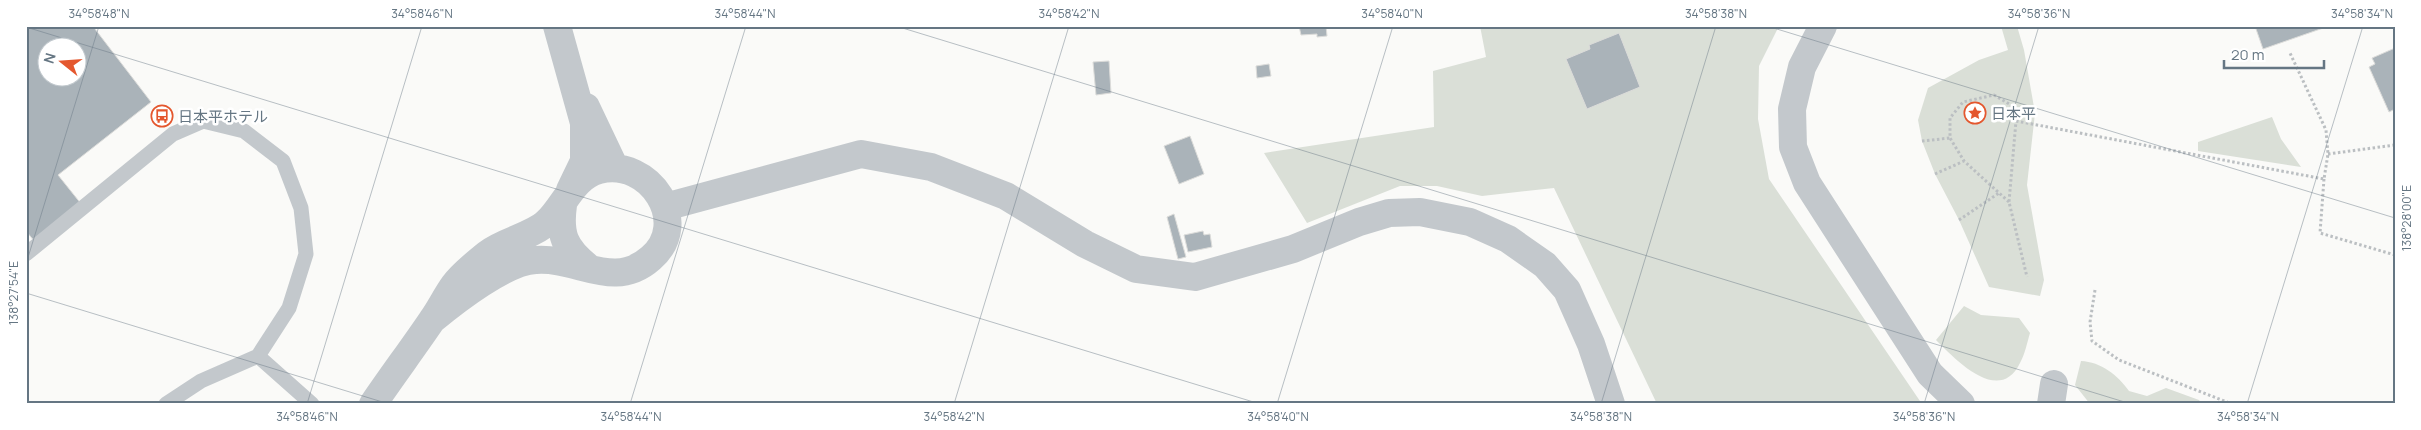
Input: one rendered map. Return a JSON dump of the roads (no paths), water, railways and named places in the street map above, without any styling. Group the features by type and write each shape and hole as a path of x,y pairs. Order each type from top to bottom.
{"street":[{"path":"373,404 455,284 488,253 545,224 567,197 583,178 598,170 615,168 632,171 646,179 658,191 665,207 667,224 663,242 653,257 639,268 622,274 604,274 588,267 574,256 564,241 560,223 567,197 584,161 584,123 557,26"},
{"path":"1823,26 1802,67 1792,109 1793,147 1807,183 1930,374 1961,404"},
{"path":"573,81 615,168"},
{"path":"665,207 861,154 931,167 1006,196 1085,244 1136,269 1195,277 1294,249 1359,222 1389,213 1420,212 1470,222 1508,239 1545,265 1567,290 1591,344 1611,404"},
{"path":"432,320 462,295 505,270 535,259 588,267"}],"lane":[{"path":"26,254 173,134 202,121 244,131 283,161 301,208 306,254 289,308 258,356 201,381 166,404"},
{"path":"258,356 312,404"}],"place":[{"name":"日本平","path":"1975,113"},
{"name":"日本平ホテル","path":"162,116"}]}
